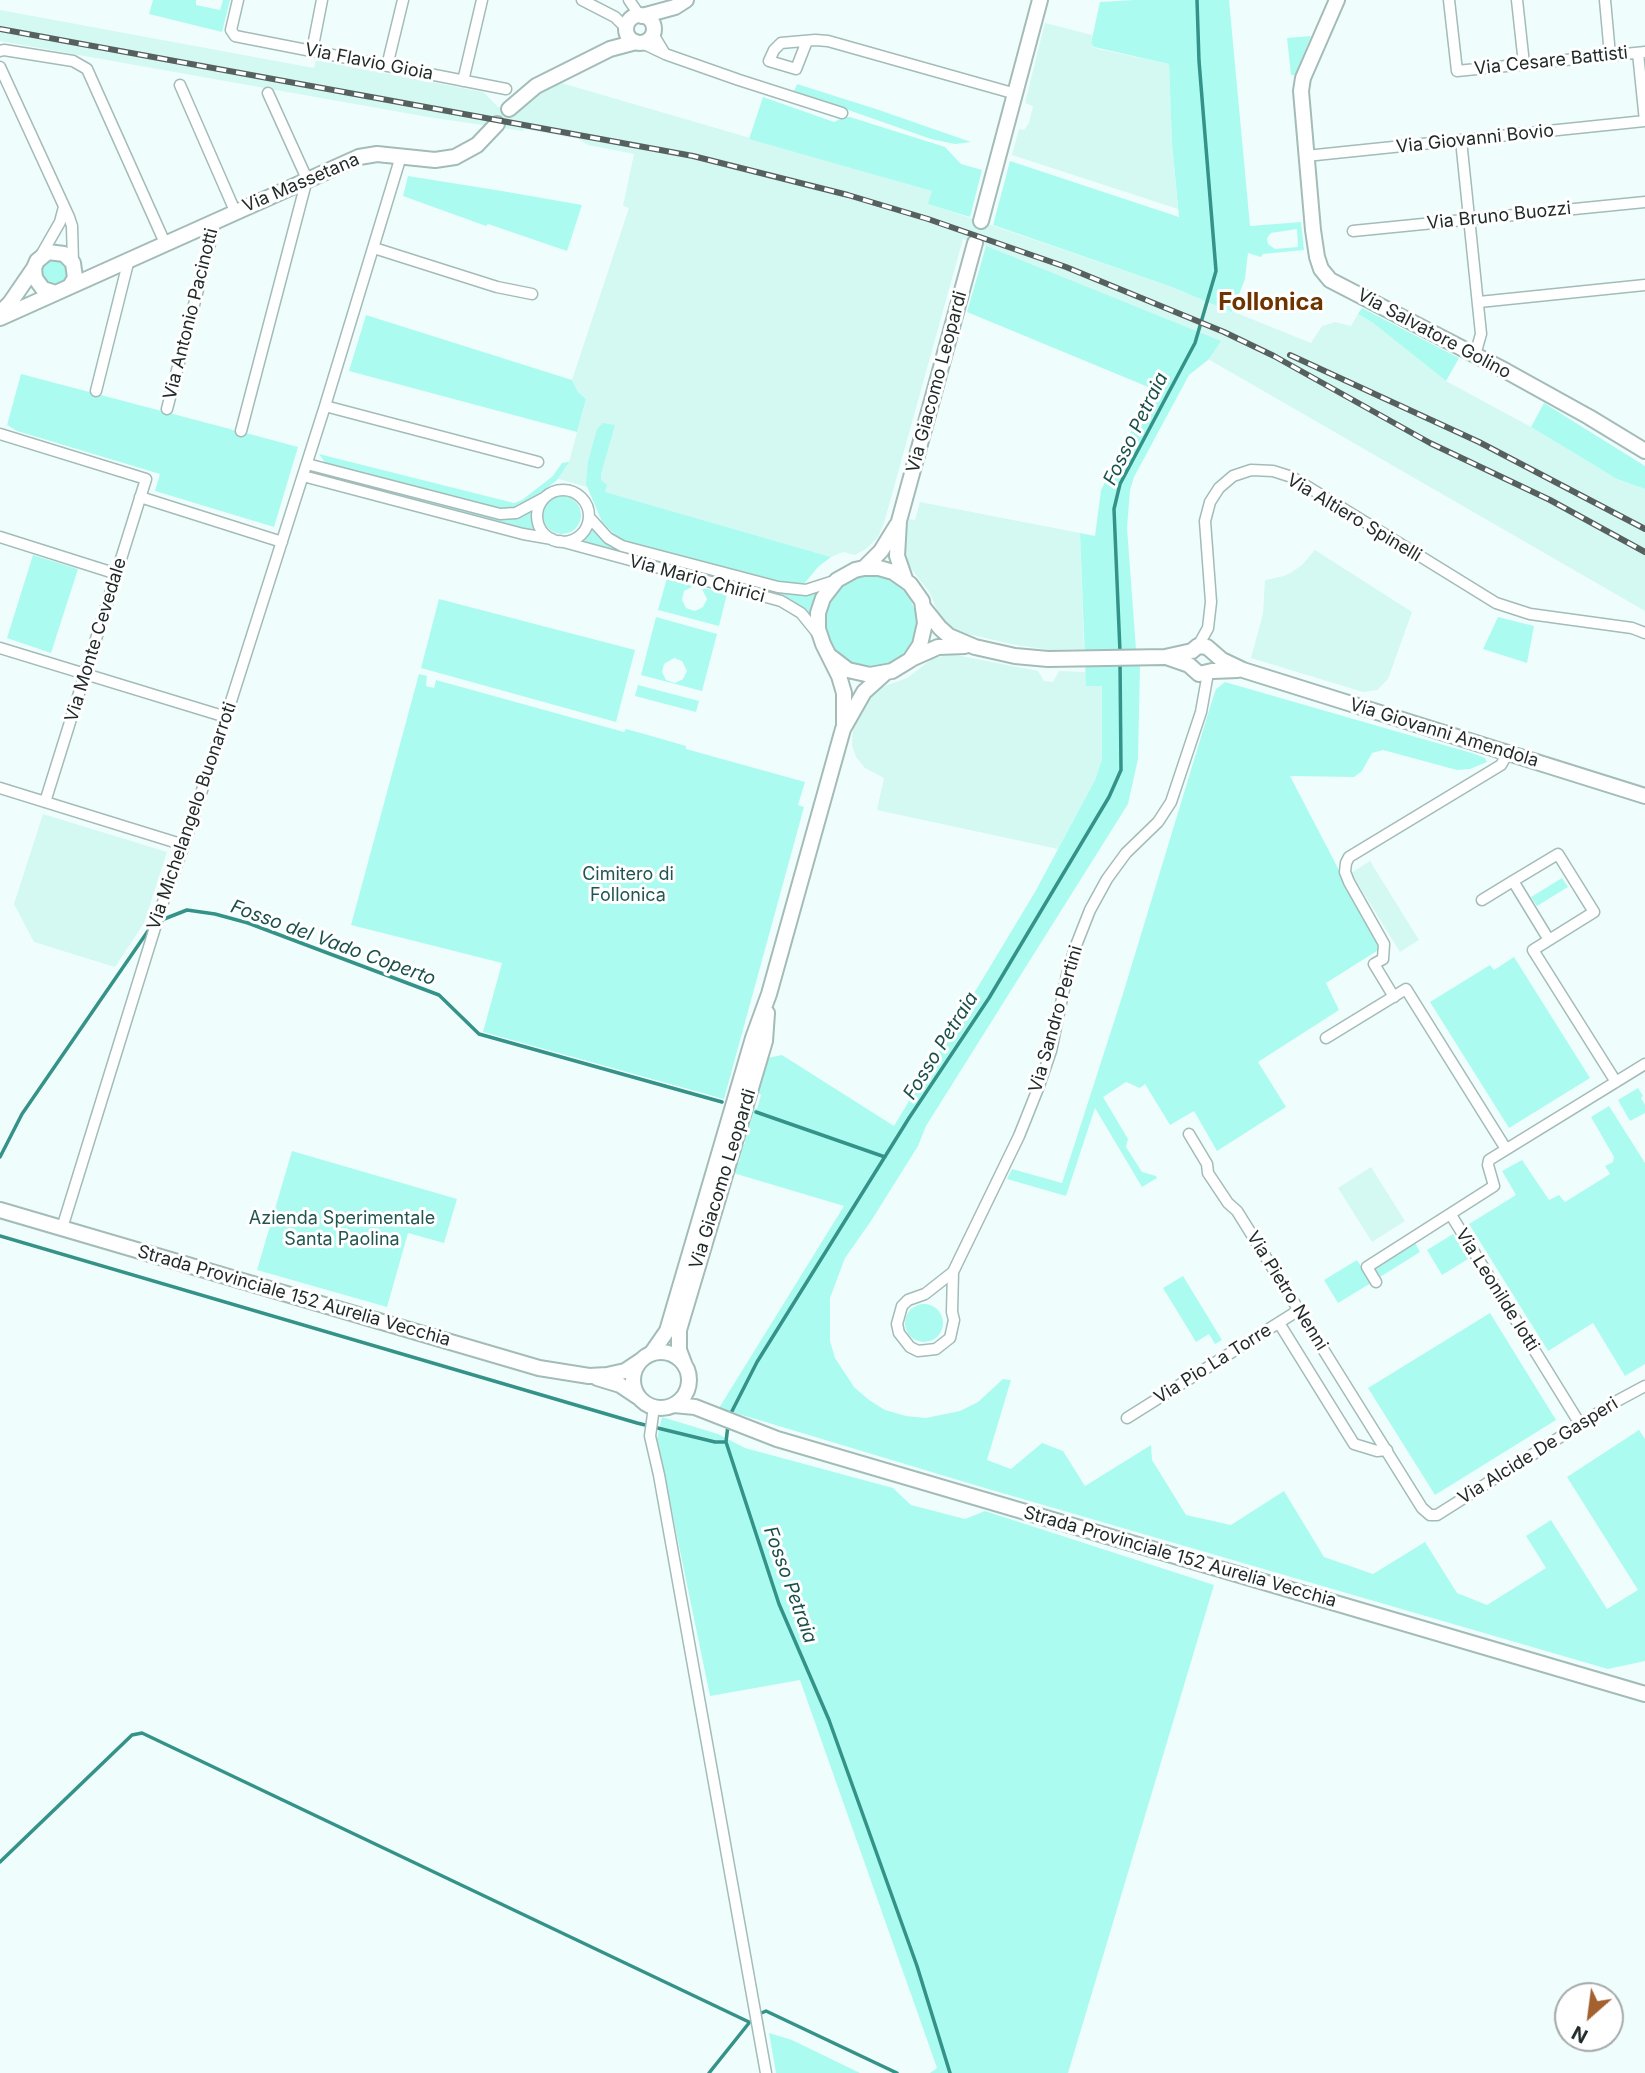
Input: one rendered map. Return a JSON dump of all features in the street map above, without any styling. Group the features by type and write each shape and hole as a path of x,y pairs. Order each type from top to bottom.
{"main road":[{"path":"981,221 1040,0"},
{"name":"Via Salvatore Golino","path":"1337,0 1301,85 1317,257 1325,274 1331,280 1589,417 1645,451"},
{"path":"640,35 630,21 680,3"},
{"path":"509,109 536,86 640,35 680,3"},
{"path":"640,35 652,23 641,16"},
{"name":"Via Massetana","path":"0,316 49,298 63,289 235,211 368,155 435,160 455,157 477,145 498,124"},
{"name":"Via Giacomo Leopardi","path":"924,608 915,589 905,579 897,556 899,521 975,243"},
{"path":"48,252 59,252 68,256 73,263 75,278 63,289 47,291 39,286 35,278 37,263 48,252"},
{"name":"Via Massetana","path":"0,316 37,263"},
{"path":"73,263 104,270"},
{"name":"Via Giacomo Leopardi","path":"837,580 864,568 881,551 899,521"},
{"path":"864,568 886,569 905,579"},
{"path":"820,637 820,605 837,580"},
{"path":"909,660 923,638 924,608"},
{"name":"Via Giovanni Amendola","path":"924,608 945,632 975,647"},
{"name":"Via Giacomo Leopardi","path":"820,637 831,656 844,692 844,729"},
{"name":"Via Giovanni Amendola","path":"909,660 938,647 975,647 1028,657 1165,657 1243,670 1645,796"},
{"name":"Via Giovanni Amendola","path":"1199,663 1207,647 1215,655 1243,670"},
{"name":"Via Giacomo Leopardi","path":"831,656 855,673 870,675 884,674 909,660"},
{"name":"Via Giacomo Leopardi","path":"645,1357 667,1331 753,1038 769,994 844,729 864,692 884,674"},
{"name":"Via Giacomo Leopardi","path":"684,1363 679,1350 679,1330 765,1041 769,994"},
{"name":"Strada Provinciale 152 Aurelia Vecchia","path":"0,1210 513,1362 589,1376 620,1385 653,1412 674,1405 695,1406 750,1430 1645,1694"},
{"path":"640,1399 633,1380 645,1357 661,1352 671,1354 684,1363"},
{"name":"Strada Provinciale 152 Aurelia Vecchia","path":"589,1376 619,1373 645,1357"},
{"name":"Strada Provinciale 152 Aurelia Vecchia","path":"684,1363 689,1380 704,1404 716,1415"},
{"path":"674,1405 687,1392 689,1380"}],"street":[{"name":"Via Flavio Gioia","path":"238,0 232,34 235,36 506,89"},
{"path":"312,51 322,0"},
{"path":"387,66 403,0"},
{"path":"463,81 482,0"},
{"path":"583,0 597,4 665,54 796,100 842,113"},
{"path":"629,0 641,16"},
{"name":"Via Cesare Battisti","path":"1449,0 1457,71 1641,52"},
{"path":"1517,0 1524,64"},
{"path":"1605,0 1610,55"},
{"path":"807,41 837,43 1016,94"},
{"path":"0,51 74,61 87,69 165,243"},
{"path":"1641,52 1645,121"},
{"path":"0,67 3,80 72,226 73,263"},
{"path":"180,85 235,211"},
{"path":"241,431 307,179 268,93"},
{"name":"Via Giovanni Bovio","path":"1306,156 1645,121"},
{"path":"1461,140 1479,302 1481,339 1475,355"},
{"name":"Via Michelangelo Buonarroti","path":"62,1228 157,918 184,845 307,464 401,156"},
{"name":"Via Bruno Buozzi","path":"1353,231 1645,202"},
{"path":"37,263 60,222 64,207"},
{"name":"Via Antonio Pacinotti","path":"167,409 216,220"},
{"path":"373,248 497,287 532,294"},
{"path":"96,391 129,259"},
{"path":"1479,302 1645,285"},
{"path":"325,406 538,462"},
{"name":"Via Monte Cevedale","path":"0,434 146,479 45,802"},
{"name":"Via Mario Chirici","path":"307,464 500,514 516,513 557,491 573,492 586,503 589,517 608,538 622,546 778,587 806,590 837,580"},
{"name":"Via Altiero Spinelli","path":"1199,663 1212,602 1205,521 1210,502 1219,488 1233,476 1251,471 1273,471 1292,477 1496,603 1530,614 1632,628 1645,633"},
{"name":"Via Mario Chirici","path":"303,476 781,601 802,613 820,637"},
{"path":"140,497 282,542"},
{"path":"544,498 538,511 538,520 541,529 556,540 571,540 580,535 589,517"},
{"path":"0,537 117,574"},
{"path":"0,648 226,717"},
{"path":"1199,663 1204,699"},
{"name":"Via Sandro Pertini","path":"953,1272 925,1294 908,1300 902,1306 897,1324 899,1333 910,1347 918,1350 936,1349 950,1338 954,1320 953,1272 1019,1136 1039,1086 1051,1051 1071,961 1090,910 1117,864 1158,822 1171,802 1204,699 1199,663"},
{"path":"1394,997 1374,964 1383,959 1384,944 1349,882 1345,872 1346,863 1349,857 1501,765 1508,753"},
{"path":"0,788 184,845"},
{"path":"1482,900 1558,854 1594,912 1533,950 1616,1082"},
{"path":"1513,881 1549,940"},
{"path":"1326,1038 1406,989 1506,1149"},
{"path":"1376,1282 1367,1267 1494,1186 1488,1166 1489,1160 1645,1064"},
{"name":"Via Pietro Nenni","path":"1188,1134 1227,1203 1237,1211 1422,1508 1430,1515"},
{"name":"Via Leonilde Iotti","path":"1451,1215 1580,1424"},
{"name":"Via Pio La Torre","path":"1127,1418 1299,1310"},
{"name":"Via Pietro Nenni","path":"1279,1323 1354,1444 1377,1451 1387,1450"},
{"name":"Via Alcide De Gasperi","path":"1430,1515 1437,1514 1645,1386"},
{"path":"653,1412 650,1436 766,2073"}],"shaded area":[{"path":"0,10 314,68 316,60 483,92 498,107 519,111 538,93 558,82 932,191 929,204 1172,287 1311,343 1322,326 1335,322 1351,326 1358,314 1446,381 1531,427 1617,479 1645,489 1645,611 1208,359 983,258 986,246 963,239 884,523 878,537 866,549 855,555 843,552 831,557 552,477 562,463 569,462 586,399 578,392 572,380 629,208 623,206 634,154 588,145 579,139 524,129 523,131 428,117 0,41"},
{"path":"1045,23 1092,35 1091,43 1094,48 1169,64 1178,209 1012,155 1019,129 1024,130 1029,123 1033,106 1025,103"},
{"path":"920,502 1080,533 1084,649 1050,650 1016,645 963,633 950,626 939,615 930,593 909,566 904,553 903,543 909,519 915,520"},
{"path":"1315,550 1412,612 1388,679 1377,690 1363,692 1251,658 1263,614 1265,580 1292,572"},
{"path":"951,654 1038,671 1044,681 1053,682 1059,671 1086,672 1087,686 1102,686 1102,759 1095,780 1058,849 877,810 884,778 865,768 856,757 852,745 853,728 870,694 907,678 932,659"},
{"path":"43,814 167,852 144,923 115,967 34,942 14,904"},
{"path":"1370,861 1419,940 1400,952 1351,873"},
{"path":"1371,1167 1405,1221 1372,1242 1338,1188"}],"green space":[{"path":"153,0 196,0 196,5 220,10 223,0 230,0 222,32 149,14"},
{"path":"1229,0 1250,226 1301,222 1304,250 1263,254 1261,257 1248,253 1245,279 1232,312 1172,287 993,225 1010,161 1179,217 1172,143 1169,64 1094,47 1091,43 1100,2","holes":["1297,229 1298,247 1275,249 1268,244 1267,238 1271,233"]},
{"path":"1311,36 1295,75 1291,75 1287,38"},
{"path":"797,84 971,142 955,144 931,139 794,91"},
{"path":"763,97 834,122 850,117 945,147 961,164 982,170 970,217 928,204 932,191 749,139"},
{"path":"408,176 582,205 567,251 403,196"},
{"path":"986,246 1221,341 1208,360 1189,375 1134,477 1130,490 1127,528 1136,649 1140,666 1138,759 1128,804 926,1126 918,1146 845,1258 830,1298 830,1341 835,1358 854,1387 869,1400 885,1410 906,1416 926,1418 960,1411 978,1402 1003,1379 1011,1380 987,1460 1011,1469 1042,1443 1063,1451 1085,1486 1151,1445 1152,1460 1186,1515 1231,1525 1284,1491 1324,1557 1373,1574 1425,1542 1457,1593 1487,1605 1546,1568 1526,1536 1551,1520 1607,1609 1638,1590 1567,1477 1639,1430 1645,1439 1645,1661 1608,1669 719,1408 844,1206 730,1172 733,1161 739,1162 740,1158 735,1155 738,1144 745,1143 740,1138 745,1122 750,1124 752,1108 757,1109 761,1095 758,1092 767,1058 782,1055 894,1126 1035,892 1095,780 1102,759 1102,686 1086,686 1080,533 1095,536 1101,490 1153,389 967,312"},
{"path":"55,259 64,263 68,272 64,281 55,285 46,281 42,272 46,263"},
{"path":"1362,308 1459,358 1446,381 1358,314"},
{"path":"366,315 572,380 578,392 586,399 577,432 349,371"},
{"path":"21,374 298,447 274,527 155,491 160,474 17,431 7,425"},
{"path":"1544,403 1645,466 1645,489 1617,479 1531,427"},
{"path":"603,423 615,425 601,474 601,480 607,485 605,492 831,557 818,567 803,585 786,584 620,540 602,522 586,484 588,462 597,429"},
{"path":"319,454 514,503 553,476 562,463 569,462 557,480 535,498 518,508 503,510 326,464"},
{"path":"331,475 494,517 514,518 531,511 532,525 537,533 329,480"},
{"path":"562,496 575,502 581,515 575,528 562,534 549,528 543,515 549,502"},
{"path":"594,527 605,541 781,592 802,595 819,591 812,618 798,605 784,598 579,544"},
{"path":"33,555 78,569 51,653 7,638"},
{"path":"870,576 896,584 908,596 916,622 908,648 896,660 870,668 844,660 832,648 824,622 832,596 844,584"},
{"path":"667,578 727,594 719,626 658,610","holes":["694,586 702,589 707,599 703,607 695,611 686,608 682,600 684,591"]},
{"path":"439,599 635,650 616,722 421,668"},
{"path":"656,617 717,634 702,691 641,675","holes":["674,658 682,661 687,671 683,679 675,683 666,680 662,672 664,664"]},
{"path":"1498,617 1534,626 1527,663 1483,649"},
{"name":"Cimitero di Follonica","path":"419,674 427,676 426,686 434,688 436,680 624,732 626,729 648,735 686,746 686,749 805,782 798,805 804,807 724,1099 483,1032 502,963 351,925"},
{"path":"1225,682 1475,754 1485,758 1487,762 1470,769 1457,770 1383,750 1372,753 1362,771 1354,777 1290,776 1380,949 1326,983 1339,1010 1258,1062 1286,1107 1217,1151 1194,1111 1170,1125 1145,1084 1140,1088 1126,1082 1103,1097 1128,1139 1126,1147 1142,1172 1157,1178 1142,1187 1095,1108 1066,1196 1007,1179 1012,1169 1062,1183 1211,704 1216,689"},
{"path":"638,685 699,701 696,712 635,696"},
{"path":"1562,878 1568,887 1537,906 1531,897"},
{"path":"1514,957 1590,1078 1509,1128 1430,1002 1490,965 1494,970"},
{"path":"1638,1088 1643,1096 1641,1098 1645,1113 1630,1121 1618,1100"},
{"path":"1609,1106 1645,1163 1645,1364 1625,1376 1593,1323 1548,1351 1469,1224 1516,1195 1502,1171 1522,1160 1549,1200 1559,1195 1565,1202 1610,1174 1605,1166 1613,1162 1614,1157 1591,1117"},
{"name":"Azienda Sperimentale Santa Paolina","path":"292,1151 457,1199 444,1243 408,1233 387,1307 257,1270"},
{"path":"1453,1234 1468,1259 1442,1275 1427,1250"},
{"path":"1415,1243 1420,1252 1380,1277 1374,1268"},
{"path":"1357,1260 1371,1283 1338,1303 1324,1280"},
{"path":"1183,1276 1222,1340 1215,1344 1209,1334 1196,1342 1163,1288"},
{"path":"924,1304 937,1310 943,1323 937,1336 924,1342 911,1336 905,1323 911,1310"},
{"path":"1490,1313 1556,1420 1435,1495 1368,1388"},
{"path":"662,1417 718,1434 745,1448 893,1488 911,1505 965,1519 985,1511 1214,1585 1068,2073 930,2073 937,2068 800,1680 710,1696 657,1439"},
{"path":"769,2033 792,2040 860,2073 776,2073"}],"waterway":[{"name":"Fosso Petraia","path":"1120,652 1114,509 1120,484 1195,343 1216,271 1199,61 1197,0"},
{"name":"Fosso Petraia","path":"729,1417 757,1362 909,1118 989,998 1109,797 1121,770 1120,660"},
{"name":"Fosso del Vado Coperto","path":"164,919 187,910 248,923 439,995 479,1034 722,1102"},
{"name":"Fosso del Vado Coperto","path":"0,1157 22,1114 148,931"},
{"name":"Fosso del Vado Coperto","path":"756,1112 885,1157"},
{"path":"0,1236 637,1423 715,1442 726,1442"},
{"name":"Fosso Petraia","path":"728,1425 726,1442 779,1604 829,1720 917,1966 950,2073"},
{"path":"0,1862 132,1735 142,1733 749,2022"},
{"path":"757,2015 766,2011 897,2073"},
{"path":"709,2073 749,2023"}],"railway":[{"path":"0,29 693,156 848,195 928,219 1066,267 1224,332 1274,356 1430,443 1550,500 1645,552"},
{"path":"1290,355 1479,442 1645,529"}],"district":[{"name":"Follonica","path":"1271,303"}]}
